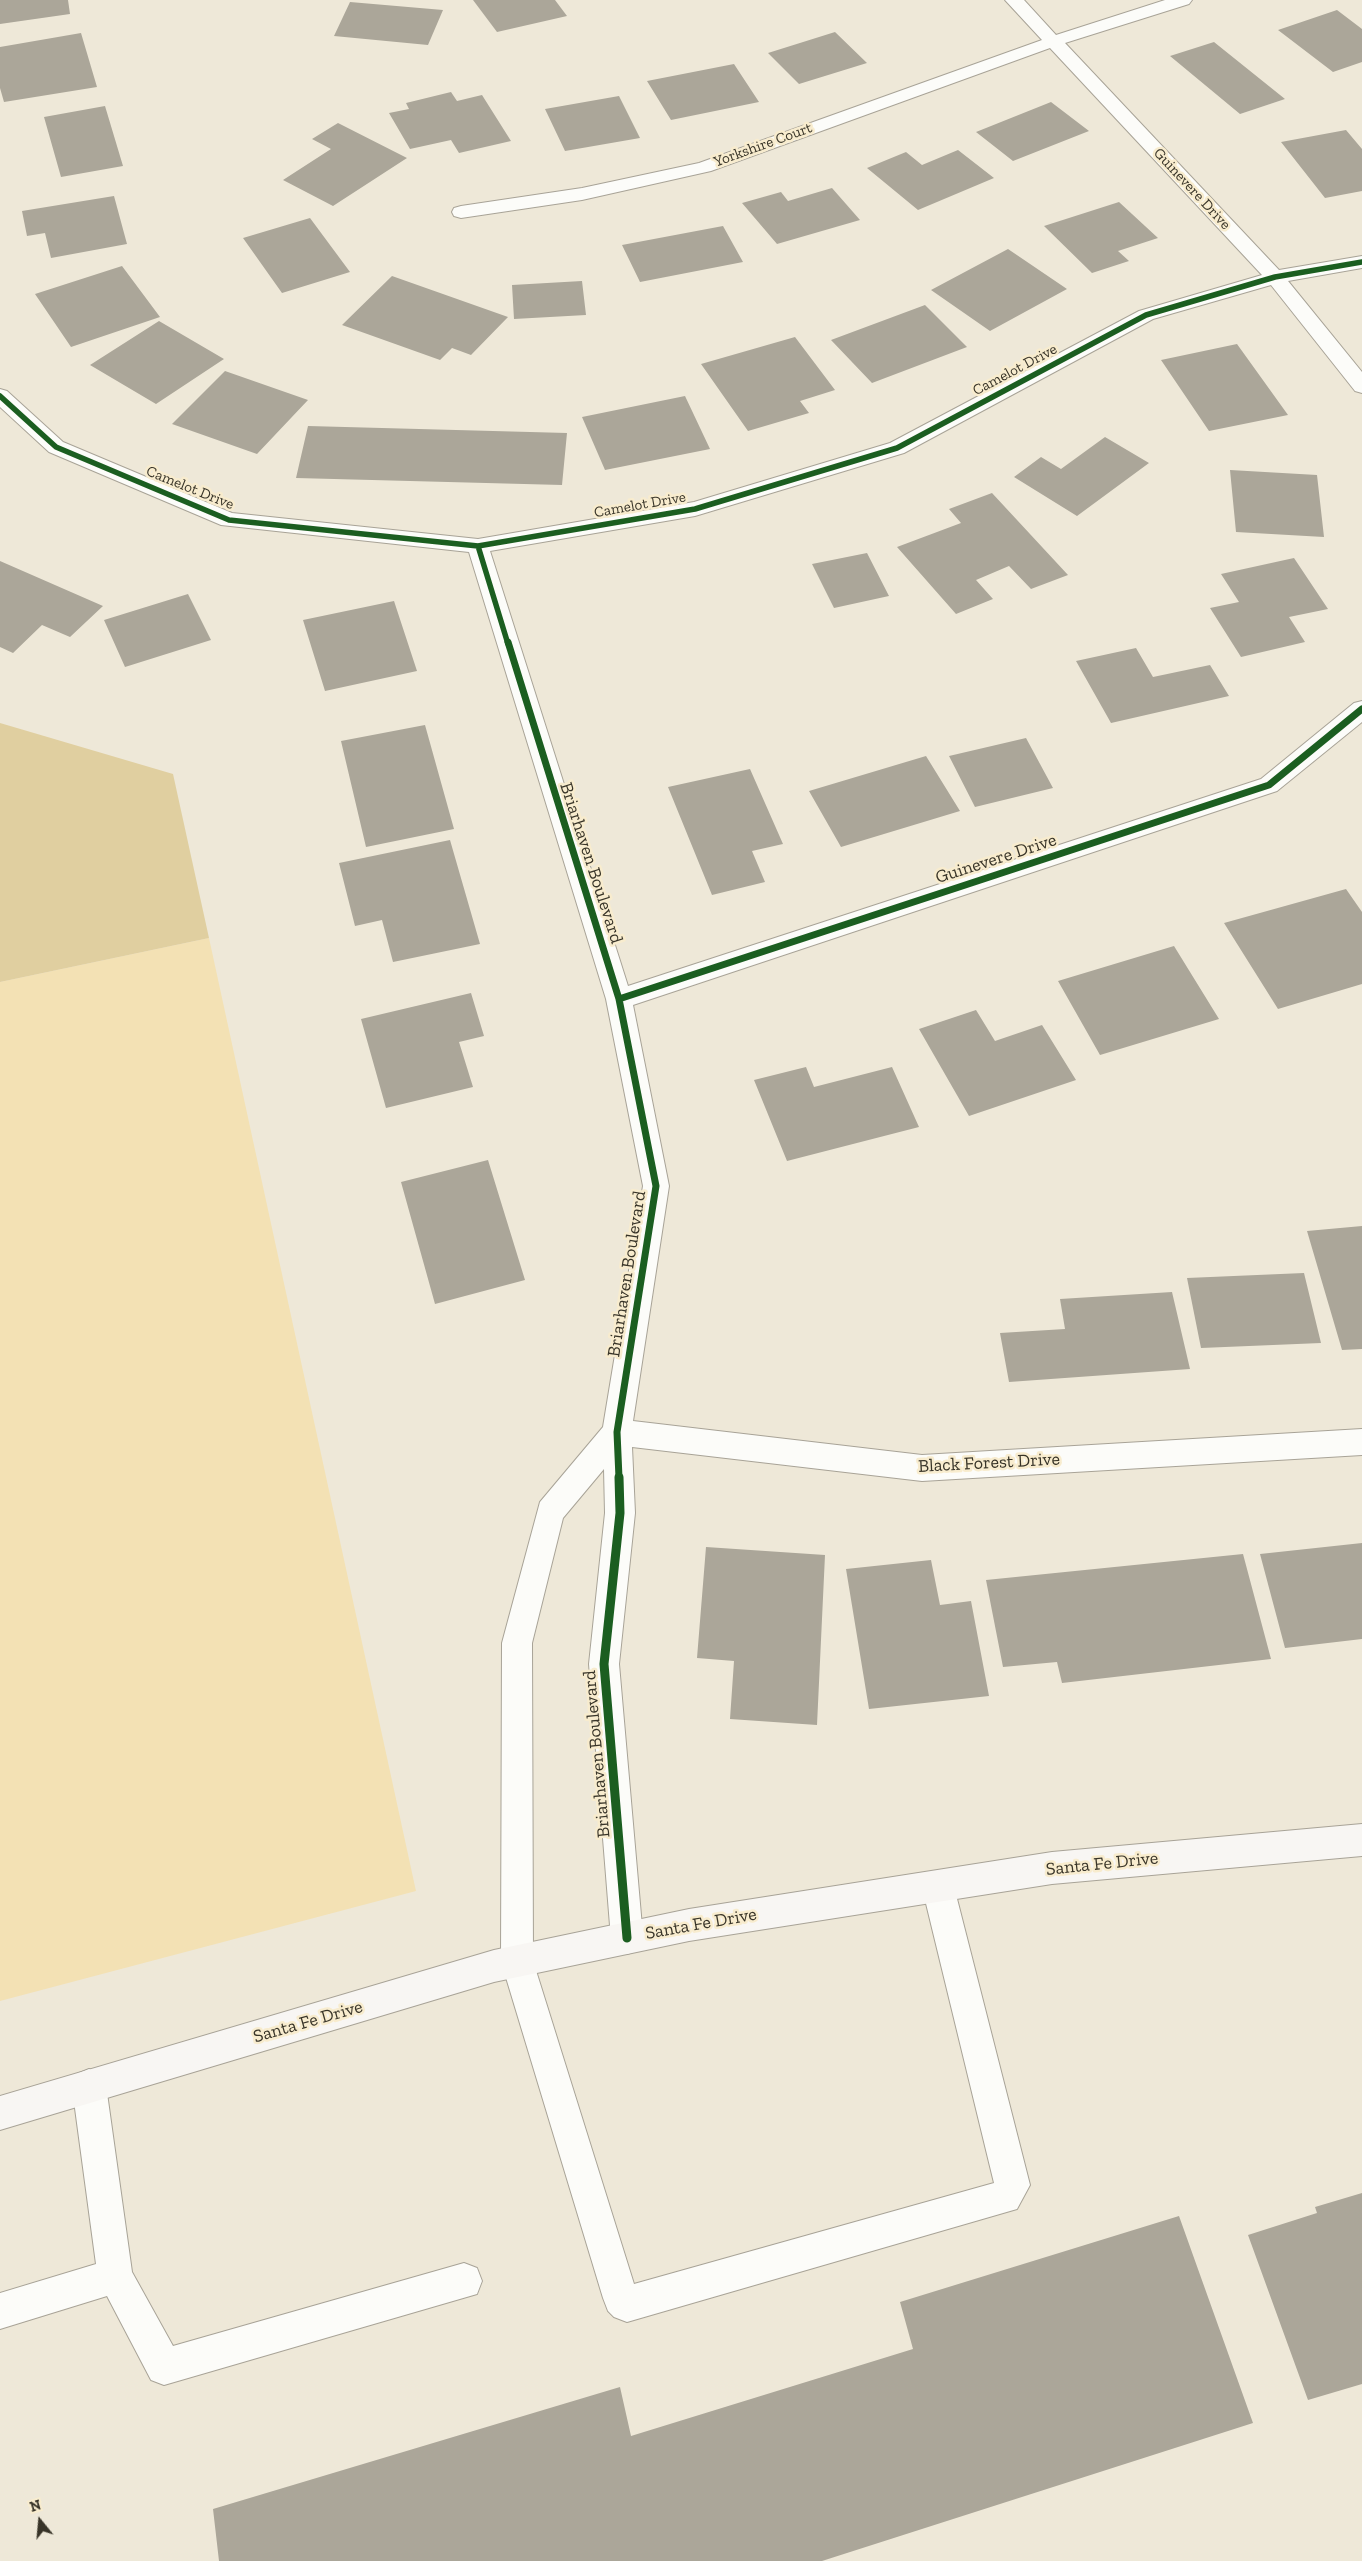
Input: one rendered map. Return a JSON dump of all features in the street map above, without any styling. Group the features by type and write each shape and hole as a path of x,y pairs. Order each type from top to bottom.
{"main road":[{"name":"Santa Fe Drive","path":"0,2112 517,1962 627,1938 713,1921 1052,1868 1362,1840"}],"street":[{"name":"Guinevere Drive","path":"1014,0 1274,277 1362,386"},
{"name":"Yorkshire Court","path":"461,212 582,194 704,167 1054,41 1183,0"},
{"name":"Camelot Drive","path":"0,396 56,447 229,520 478,546 696,509 897,448 1146,316 1274,277 1362,262"},
{"name":"Briarhaven Boulevard","path":"478,546 619,999 656,1186 617,1432 620,1513 604,1664 627,1938"},
{"name":"Guinevere Drive","path":"619,999 1269,785 1362,709"},
{"name":"Black Forest Drive","path":"617,1432 922,1468 1362,1442"},
{"path":"617,1432 550,1512 517,1643 517,1962 621,2298 627,2304 1005,2197 1013,2185 938,1887"},
{"path":"89,2086 115,2276 164,2367 464,2281"},
{"path":"0,2311 115,2276"}],"shaded area":[{"path":"0,723 173,774 209,938 0,982"},
{"path":"209,938 416,1891 0,2001 0,982"}],"building":[{"path":"0,0 68,0 70,14 0,24"},
{"path":"473,0 555,0 567,16 497,32"},
{"path":"350,2 443,10 428,45 334,36"},
{"path":"1337,10 1362,29 1362,62 1333,72 1278,30"},
{"path":"835,32 867,63 799,84 768,53"},
{"path":"81,33 97,87 4,102 0,88 0,47"},
{"path":"1214,42 1285,99 1240,114 1170,56"},
{"path":"734,64 759,102 671,120 647,81"},
{"path":"451,92 457,101 482,95 511,141 459,153 451,140 410,149 389,113 409,109 406,103"},
{"path":"619,96 640,138 565,151 545,109"},
{"path":"1051,102 1089,131 1013,161 976,132"},
{"path":"105,106 123,166 61,177 44,117"},
{"path":"338,123 407,158 333,206 283,180 331,149 312,139"},
{"path":"1346,130 1362,149 1362,191 1325,198 1281,142"},
{"path":"958,150 994,178 918,210 867,168 906,152 922,165"},
{"path":"832,188 860,220 777,244 742,203 781,192 788,201"},
{"path":"114,196 127,244 51,258 45,233 27,236 22,211"},
{"path":"1119,202 1158,238 1118,251 1129,261 1092,273 1044,226"},
{"path":"310,218 350,272 282,293 243,238"},
{"path":"723,226 743,262 640,282 622,245"},
{"path":"1008,249 1067,289 990,331 931,290"},
{"path":"122,266 160,317 71,347 35,294"},
{"path":"392,276 508,317 471,355 452,348 440,360 342,325"},
{"path":"582,281 586,315 514,319 512,285"},
{"path":"925,305 967,347 872,383 831,340"},
{"path":"159,321 224,359 156,404 90,365"},
{"path":"795,337 835,390 800,401 809,413 748,431 701,364"},
{"path":"1237,344 1288,415 1209,431 1161,360"},
{"path":"225,371 308,400 257,454 172,424"},
{"path":"685,396 710,449 605,470 582,417"},
{"path":"308,426 567,433 562,485 296,478"},
{"path":"1105,437 1149,463 1077,516 1014,477 1041,457 1061,469"},
{"path":"1230,470 1317,475 1324,537 1236,532"},
{"path":"992,493 1068,575 1031,589 1009,566 976,580 993,599 956,614 897,547 961,523 949,509"},
{"path":"867,553 889,596 834,608 812,564"},
{"path":"1294,558 1328,609 1289,617 1305,642 1241,657 1210,608 1239,602 1221,574"},
{"path":"0,561 103,606 70,637 42,625 13,653 0,647"},
{"path":"188,594 211,640 125,667 104,620"},
{"path":"394,601 417,671 325,691 303,620"},
{"path":"1136,648 1153,677 1210,665 1229,696 1111,723 1076,661"},
{"path":"425,725 454,829 366,847 341,741"},
{"path":"1026,738 1053,788 975,807 949,756"},
{"path":"926,756 960,811 841,847 809,791"},
{"path":"750,769 783,844 752,851 765,882 712,895 668,787"},
{"path":"450,840 480,944 393,962 382,920 355,926 339,863"},
{"path":"1346,889 1362,912 1362,984 1278,1009 1224,923"},
{"path":"1174,946 1219,1019 1100,1055 1058,981"},
{"path":"471,993 484,1036 459,1042 473,1087 386,1108 361,1019"},
{"path":"976,1010 995,1041 1042,1025 1076,1080 969,1116 919,1029"},
{"path":"806,1067 814,1087 892,1067 919,1127 787,1161 754,1080"},
{"path":"488,1160 525,1280 435,1304 401,1182"},
{"path":"1362,1226 1362,1349 1342,1350 1307,1231"},
{"path":"1304,1273 1321,1343 1201,1348 1187,1278"},
{"path":"1172,1292 1190,1369 1009,1382 1000,1333 1065,1329 1060,1299"},
{"path":"1362,1543 1362,1639 1285,1648 1260,1554"},
{"path":"706,1547 825,1555 817,1725 730,1719 734,1661 697,1658"},
{"path":"1243,1554 1271,1659 1062,1683 1057,1662 1003,1667 986,1580"},
{"path":"931,1560 940,1605 971,1601 989,1696 869,1709 846,1569"},
{"path":"1362,2193 1362,2384 1308,2400 1248,2235 1317,2213 1315,2207"},
{"path":"1179,2216 1253,2423 822,2561 219,2561 213,2509 620,2387 631,2436 913,2349 900,2302"}],"cycle path":[{"path":"0,396 56,447 229,520 478,546 695,509 897,448 1146,315 1275,277 1362,262"},
{"path":"478,546 619,999 656,1186 617,1432 620,1513 604,1664 627,1938"},
{"path":"619,999 1269,785 1362,709"}]}
